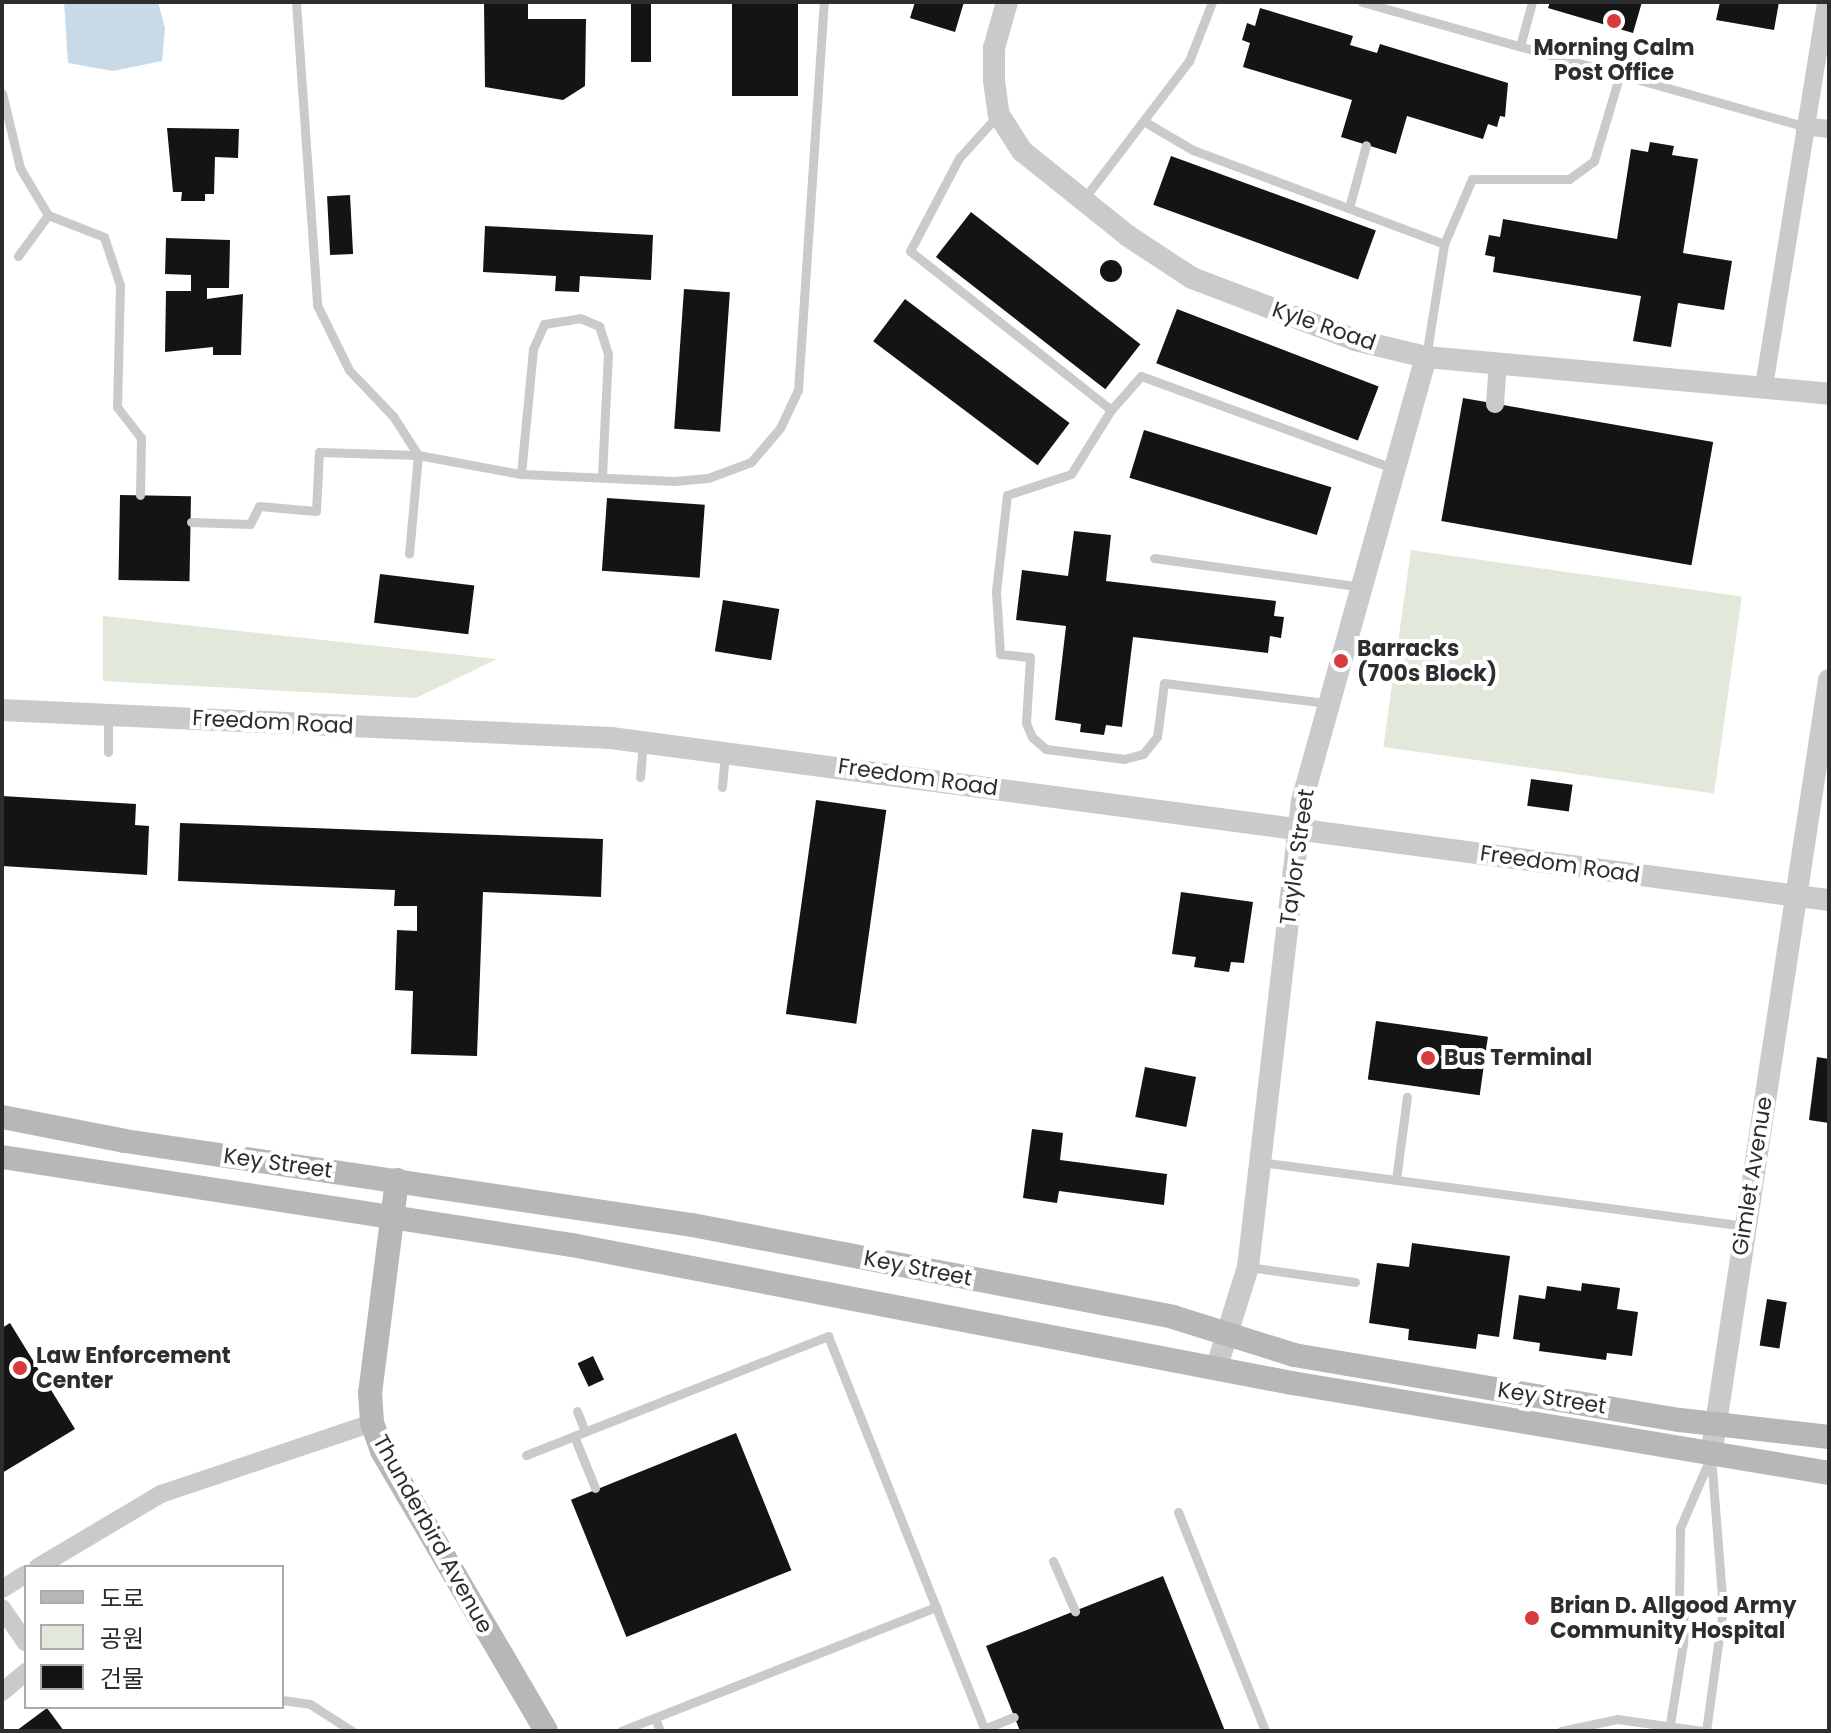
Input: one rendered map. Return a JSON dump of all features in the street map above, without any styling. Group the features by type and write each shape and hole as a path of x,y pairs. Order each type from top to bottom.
{"main road":[{"name":"Key Street","path":"2,1117 692,1225 1173,1317 1294,1355 1715,1423 1829,1437"},
{"name":"Key Street","path":"2,1157 686,1265 1711,1456 1829,1473"},
{"name":"Thunderbird Avenue","path":"397,1180 370,1393 372,1423 382,1451 546,1731"}],"street":[{"name":"Kyle Road","path":"1007,2 994,48 999,115 1022,151 1083,200 1192,278 1355,340 1426,357 1829,394"},
{"path":"1764,386 1826,2"},
{"path":"1804,126 1829,129"},
{"name":"Taylor Street","path":"1217,1366 1248,1267 1299,828 1329,704 1426,357"},
{"path":"1495,404 1498,363"},
{"name":"Gimlet Avenue","path":"1711,1456 1829,680"},
{"name":"Freedom Road","path":"2,710 644,741 1829,900"},
{"path":"41,1565 161,1494 372,1423"},
{"path":"2,1589 24,1575"},
{"path":"2,1608 24,1640"},
{"path":"2,1692 24,1674"}],"lane":[{"path":"296,2 317,305 349,370 393,416 418,455 409,554"},
{"path":"191,522 250,524 259,506 316,511 319,452 418,455 521,474 602,477 708,478 751,462 786,415 798,390 824,2"},
{"path":"1083,200 1189,61 1212,2"},
{"path":"1362,2 1804,126"},
{"path":"1520,46 1532,2"},
{"path":"1426,357 1444,244 1472,179 1569,179 1594,161 1620,74"},
{"path":"2,93 20,168 48,215 104,237 120,285 117,407 141,438 140,495"},
{"path":"999,115 959,158 910,251 1111,410"},
{"path":"1145,122 1193,150 1444,244"},
{"path":"1349,208 1366,145"},
{"path":"18,256 48,215"},
{"path":"521,474 533,349 544,324 580,318 599,326 608,353 602,477"},
{"path":"1329,704 1164,683 1157,737 1143,754 1124,759 1046,749 1032,737 1026,723 1030,657 1000,654 996,592 1007,495 1071,474 1111,410 1141,376 1395,469"},
{"path":"1154,558 1362,587"},
{"path":"108,714 108,752"},
{"path":"640,777 644,741"},
{"path":"722,787 725,752"},
{"path":"1396,1180 1407,1097"},
{"path":"1260,1162 1745,1226"},
{"path":"1248,1267 1355,1282"},
{"path":"526,1455 828,1336 984,1730 1014,1717"},
{"path":"577,1411 585,1432"},
{"path":"574,1436 595,1488"},
{"path":"1670,1724 1686,1625 1679,1602 1680,1528 1711,1456"},
{"path":"1561,1731 1617,1719 1705,1731 1723,1609 1711,1456"},
{"path":"1178,1512 1265,1731"},
{"path":"1053,1561 1075,1611"},
{"path":"621,1731 936,1607"},
{"path":"284,1700 310,1704 352,1731"},
{"path":"655,1718 660,1731"}],"green space":[{"path":"1411,550 1742,596 1714,794 1383,747"},
{"path":"103,616 497,659 416,698 103,681"}],"water":[{"path":"64,2 158,2 165,28 162,61 113,71 68,63"}],"building":[{"path":"484,2 528,2 528,19 586,19 585,86 563,100 485,87"},
{"path":"631,2 651,2 651,62 631,62"},
{"path":"732,2 798,2 798,96 732,96"},
{"path":"915,2 964,2 955,32 910,18"},
{"name":"Morning Calm Post Office","path":"1550,2 1642,2 1633,33 1548,8"},
{"path":"1720,2 1779,2 1774,30 1716,20"},
{"path":"1260,8 1353,36 1350,45 1377,53 1380,44 1508,83 1505,117 1500,116 1497,127 1488,124 1483,139 1407,116 1396,154 1341,137 1352,100 1243,67 1250,43 1242,40 1247,23 1255,26"},
{"path":"167,128 239,129 238,158 215,157 214,194 205,194 205,201 181,201 182,192 173,192"},
{"path":"1650,142 1674,146 1672,155 1698,159 1683,253 1732,261 1724,310 1678,303 1671,347 1633,341 1641,296 1493,272 1495,257 1485,255 1489,235 1500,237 1503,219 1617,239 1631,149 1648,152"},
{"path":"1171,156 1376,231 1358,279 1153,205"},
{"path":"350,195 353,254 330,255 327,196"},
{"path":"971,212 1140,344 1105,389 936,257"},
{"path":"485,226 653,235 651,280 580,276 579,292 555,291 556,276 483,272"},
{"path":"166,238 230,240 229,288 207,288 207,299 243,294 241,355 213,355 213,347 165,352 166,291 191,291 191,275 165,274"},
{"path":"1111,260 1119,263 1122,271 1119,279 1111,282 1103,279 1100,271 1103,263"},
{"path":"684,289 730,292 720,432 674,429"},
{"path":"905,299 1070,423 1038,465 873,341"},
{"path":"1177,309 1379,386 1358,441 1156,363"},
{"path":"1463,398 1713,442 1691,565 1441,521"},
{"path":"1144,430 1331,487 1317,535 1129,478"},
{"path":"120,495 191,496 190,581 119,580"},
{"path":"607,498 705,505 700,578 602,571"},
{"path":"1074,531 1111,535 1106,581 1276,601 1274,616 1284,617 1281,638 1270,636 1268,653 1133,637 1122,727 1106,725 1104,735 1080,732 1081,724 1055,720 1066,626 1016,620 1022,570 1068,576"},
{"path":"380,574 474,586 468,634 374,623"},
{"path":"723,600 779,609 771,660 715,651"},
{"path":"1531,779 1573,785 1569,812 1527,806"},
{"path":"2,796 136,804 135,825 149,826 147,875 2,866"},
{"path":"816,800 886,810 856,1024 786,1014"},
{"path":"180,823 603,839 601,897 483,892 477,1056 411,1054 413,991 395,990 397,930 417,931 417,906 394,906 395,890 178,881"},
{"path":"1181,892 1253,902 1244,963 1231,962 1229,972 1194,967 1196,957 1172,954"},
{"name":"Bus Terminal","path":"1376,1021 1488,1037 1480,1095 1368,1079"},
{"path":"1817,1057 1829,1059 1829,1123 1809,1120"},
{"path":"1145,1067 1196,1077 1186,1127 1135,1117"},
{"path":"1032,1129 1063,1133 1060,1160 1167,1174 1164,1205 1059,1191 1057,1203 1023,1198"},
{"path":"1412,1243 1510,1256 1499,1337 1478,1334 1476,1349 1408,1340 1409,1329 1369,1323 1377,1263 1409,1267"},
{"path":"1582,1283 1620,1288 1617,1309 1638,1312 1632,1356 1607,1353 1606,1360 1539,1351 1540,1343 1513,1339 1519,1295 1545,1299 1547,1286 1581,1291"},
{"path":"1767,1299 1787,1302 1779,1349 1760,1345"},
{"name":"Law Enforcement Center","path":"10,1323 75,1429 2,1473 2,1328"},
{"path":"593,1356 604,1380 589,1387 578,1363"},
{"path":"736,1433 791,1570 626,1637 571,1500"},
{"path":"1163,1576 1225,1731 1020,1731 986,1646"},
{"path":"48,1709 64,1731 16,1731"}],"place":[{"name":"Morning Calm Post Office","path":"1614,21"},
{"name":"Barracks (700s Block)","path":"1341,661"},
{"name":"Bus Terminal","path":"1428,1058"},
{"name":"Law Enforcement Center","path":"20,1368"},
{"name":"Brian D. Allgood Army Community Hospital","path":"1532,1618"}]}
